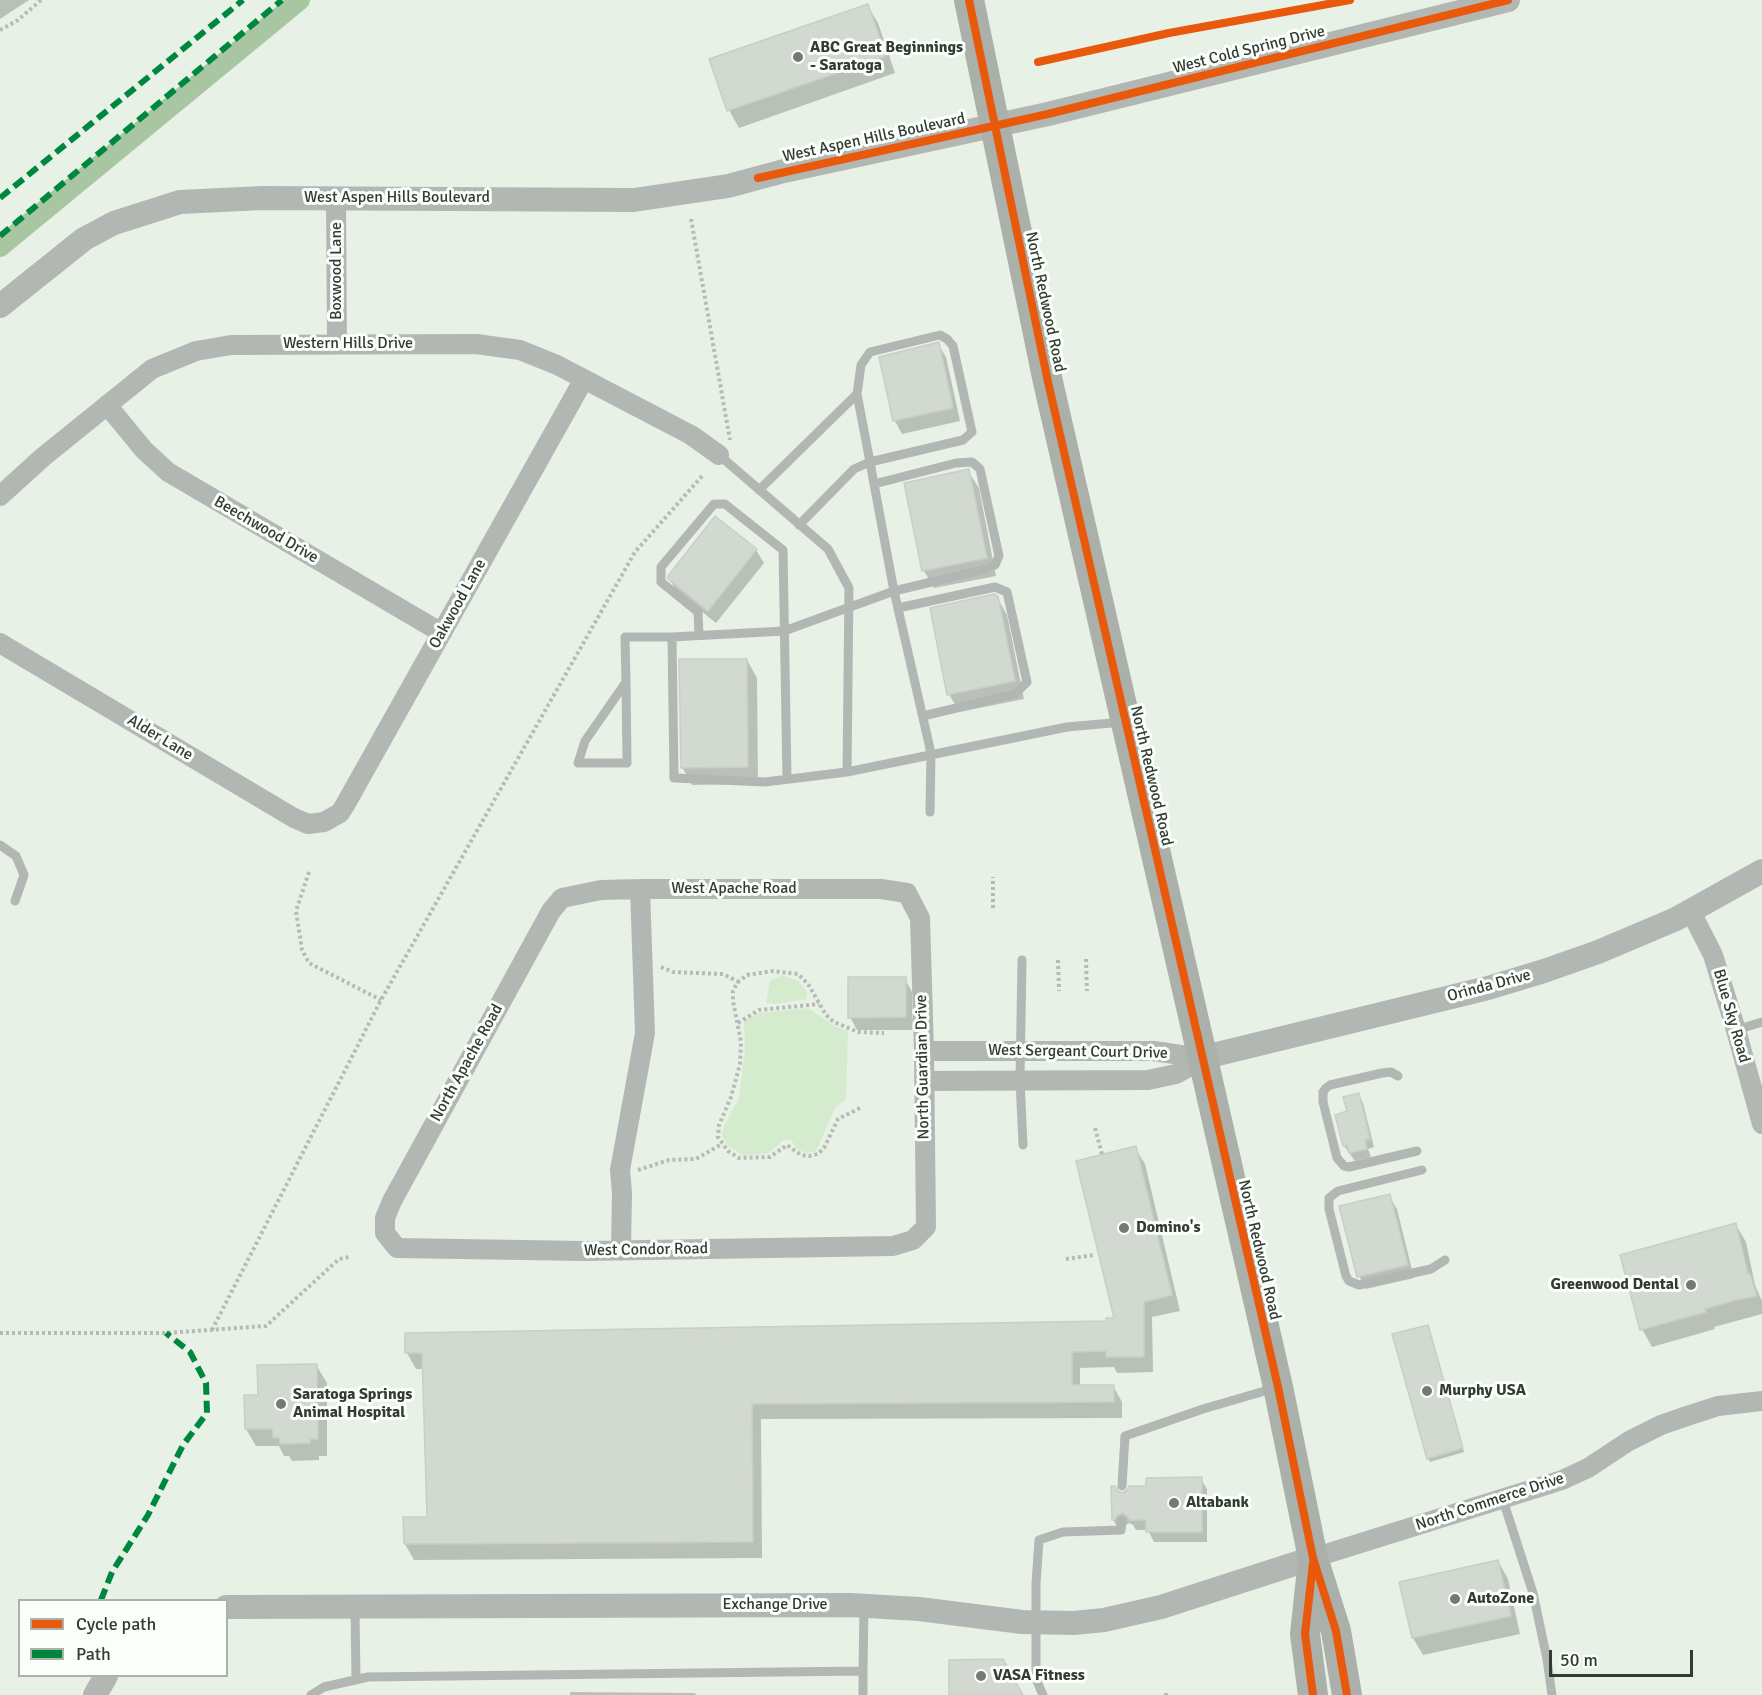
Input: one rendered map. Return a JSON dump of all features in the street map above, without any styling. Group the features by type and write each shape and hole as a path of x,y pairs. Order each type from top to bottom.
{"main road":[{"name":"North Redwood Road","path":"969,0 1038,337 1278,1387 1313,1557"},
{"path":"1313,1557 1305,1634 1313,1695"},
{"path":"1313,1557 1336,1631 1347,1695"}],"street":[{"name":"West Cold Spring Drive","path":"996,126 1481,2 1508,0"},
{"name":"West Aspen Hills Boulevard","path":"0,306 84,239 114,223 180,202 263,198 634,200 728,186 784,171 996,126"},
{"name":"Boxwood Lane","path":"336,198 337,344"},
{"name":"Western Hills Drive","path":"0,496 43,457 152,369 196,351 231,345 476,344 498,346 539,356 691,435 725,448"},
{"name":"Oakwood Lane","path":"324,822 340,813 345,806 584,379"},
{"name":"Beechwood Drive","path":"107,405 144,450 168,472 442,633"},
{"name":"Alder Lane","path":"0,643 294,818 308,824 324,822"},
{"name":"Orinda Drive","path":"1201,1058 1488,988 1544,971 1598,952 1691,912 1762,871"},
{"name":"West Apache Road","path":"562,898 601,890 881,889 907,893"},
{"path":"621,1251 620,1170 645,1033 640,890"},
{"name":"North Guardian Drive","path":"907,893 920,918 924,1051 926,1227 913,1240"},
{"name":"North Apache Road","path":"385,1233 385,1218 392,1201 551,910 562,898"},
{"name":"Blue Sky Road","path":"1691,912 1713,955 1762,1124"},
{"name":"West Sergeant Court Drive","path":"924,1051 1154,1051 1201,1058"},
{"name":"West Sergeant Court Drive","path":"924,1081 1162,1078 1189,1068 1201,1058"},
{"name":"West Condor Road","path":"385,1233 397,1248 621,1251 893,1246 913,1240"},
{"name":"North Commerce Drive","path":"1313,1557 1562,1480 1588,1468 1629,1441 1661,1425 1718,1406 1762,1401"},
{"name":"Exchange Drive","path":"228,1606 864,1606 919,1609 1036,1623 1074,1623 1133,1614 1313,1557"},
{"path":"95,1695 105,1677"}],"lane":[{"path":"800,525 855,470 870,462 963,440 972,432 953,346 948,339 940,335 870,352 861,365 857,394 870,462 874,483 894,591 931,753 930,812"},
{"path":"759,490 857,394"},
{"path":"725,448 759,490 828,549 849,588 847,772"},
{"path":"626,682 585,741 578,763 627,763 626,682 625,637 784,631 894,591 995,565 999,556 980,469 972,462 956,463 874,483"},
{"path":"699,635 698,612 661,582 661,567 714,504 725,504 783,550 787,778"},
{"path":"898,608 995,587 1007,592 1027,682 1015,694 923,716"},
{"path":"672,637 674,778 765,782 847,772 1066,727 1125,721"},
{"path":"0,845 16,856 24,876 15,901"},
{"path":"1022,960 1020,1080 1023,1144"},
{"path":"1736,1030 1762,1022"},
{"path":"1398,1076 1386,1072 1330,1085 1326,1088 1323,1092 1323,1102 1334,1147 1340,1163 1349,1167 1417,1151"},
{"path":"1422,1170 1338,1191 1329,1198 1329,1209 1346,1276 1349,1281 1359,1285 1431,1269 1445,1260"},
{"path":"1122,1486 1125,1436 1203,1409 1278,1387"},
{"path":"1503,1500 1533,1593 1552,1695"},
{"path":"1043,1695 1036,1679 1039,1540 1063,1532 1121,1530 1122,1520"},
{"path":"355,1606 356,1680"},
{"path":"863,1695 864,1606"},
{"path":"311,1695 324,1687 368,1677 862,1671"}],"path":[{"path":"0,30 18,20 41,0"},
{"path":"691,219 725,448"},
{"path":"212,1330 381,1000 635,552 703,475"},
{"path":"309,872 296,911 305,956 309,963 381,1000"},
{"path":"993,877 993,908"},
{"path":"1086,959 1087,991"},
{"path":"1058,960 1059,991"},
{"path":"656,965 673,972 723,974 739,981"},
{"path":"860,1108 838,1119 824,1148 818,1154 801,1155 787,1145 770,1157 739,1158 728,1151 718,1137 719,1125 731,1097 740,1064 741,1042 733,991 739,981 747,975 773,971 798,974 808,984 826,1015 858,1032 884,1033"},
{"path":"738,1023 759,1010 820,1004"},
{"path":"1095,1128 1102,1154"},
{"path":"638,1170 669,1160 696,1159 722,1144"},
{"path":"1066,1260 1094,1255"},
{"path":"0,1333 55,1330 166,1333 266,1326 339,1260 349,1257"}],"green space":[{"path":"782,975 798,981 807,991 807,999 776,1004 766,1003 770,981"},
{"path":"808,1008 836,1027 848,1031 846,1100 836,1106 816,1151 807,1153 798,1150 791,1140 784,1140 768,1153 744,1156 728,1146 722,1135 724,1126 739,1098 745,1049 744,1021 760,1013"}],"building":[{"name":"ABC Great Beginnings - Saratoga","path":"868,4 886,56 727,111 709,59"},
{"path":"939,342 953,408 893,421 879,357"},
{"path":"969,469 987,558 922,571 904,483"},
{"path":"715,516 757,549 708,611 668,579 668,576"},
{"path":"994,594 998,596 1015,681 947,695 930,608"},
{"path":"679,659 747,659 748,767 681,768"},
{"path":"848,977 906,977 906,1017 848,1018"},
{"path":"1359,1093 1370,1139 1365,1140 1367,1149 1349,1153 1347,1145 1343,1146 1335,1115 1347,1111 1343,1097"},
{"path":"1136,1146 1172,1295 1144,1302 1144,1357 1106,1357 1106,1351 1072,1352 1072,1385 1114,1385 1114,1402 752,1404 753,1542 404,1544 403,1517 427,1517 422,1353 405,1353 405,1333 1106,1321 1106,1318 1114,1318 1076,1161"},
{"path":"1390,1194 1408,1265 1357,1277 1339,1206"},
{"name":"Greenwood Dental","path":"1736,1223 1748,1274 1750,1274 1757,1296 1705,1309 1706,1312 1640,1330 1620,1255"},
{"name":"Murphy USA","path":"1428,1325 1463,1448 1427,1459 1392,1334"},
{"name":"Saratoga Springs Animal Hospital","path":"317,1364 318,1439 310,1439 310,1443 280,1444 280,1438 273,1438 272,1429 245,1429 244,1395 258,1395 257,1365"},
{"name":"Altabank","path":"1202,1477 1202,1532 1146,1532 1146,1520 1129,1520 1123,1513 1112,1520 1111,1486 1115,1486 1122,1493 1129,1486 1146,1486 1146,1478"},
{"name":"AutoZone","path":"1498,1560 1511,1616 1412,1638 1399,1582"},
{"name":"VASA Fitness","path":"1003,1659 1023,1695 949,1695 949,1660"}],"waterway":[{"path":"0,247 300,0"}],"marked path":[{"path":"0,198 243,0"},
{"path":"0,236 282,0"},
{"path":"101,1599 112,1572 148,1515 183,1445 207,1413 206,1383 190,1352 166,1333"}],"cycle path":[{"path":"969,0 1048,382 1278,1387 1313,1558 1336,1631 1347,1695"},
{"path":"1038,62 1169,33 1350,0"},
{"path":"758,178 1048,114 1508,0"},
{"path":"1313,1563 1305,1634 1313,1695"}],"place":[{"name":"ABC Great Beginnings - Saratoga","path":"798,57"},
{"name":"Domino's","path":"1124,1228"},
{"name":"Greenwood Dental","path":"1691,1285"},
{"name":"Murphy USA","path":"1427,1391"},
{"name":"Saratoga Springs Animal Hospital","path":"281,1404"},
{"name":"Altabank","path":"1174,1503"},
{"name":"AutoZone","path":"1455,1599"},
{"name":"VASA Fitness","path":"981,1676"}]}
